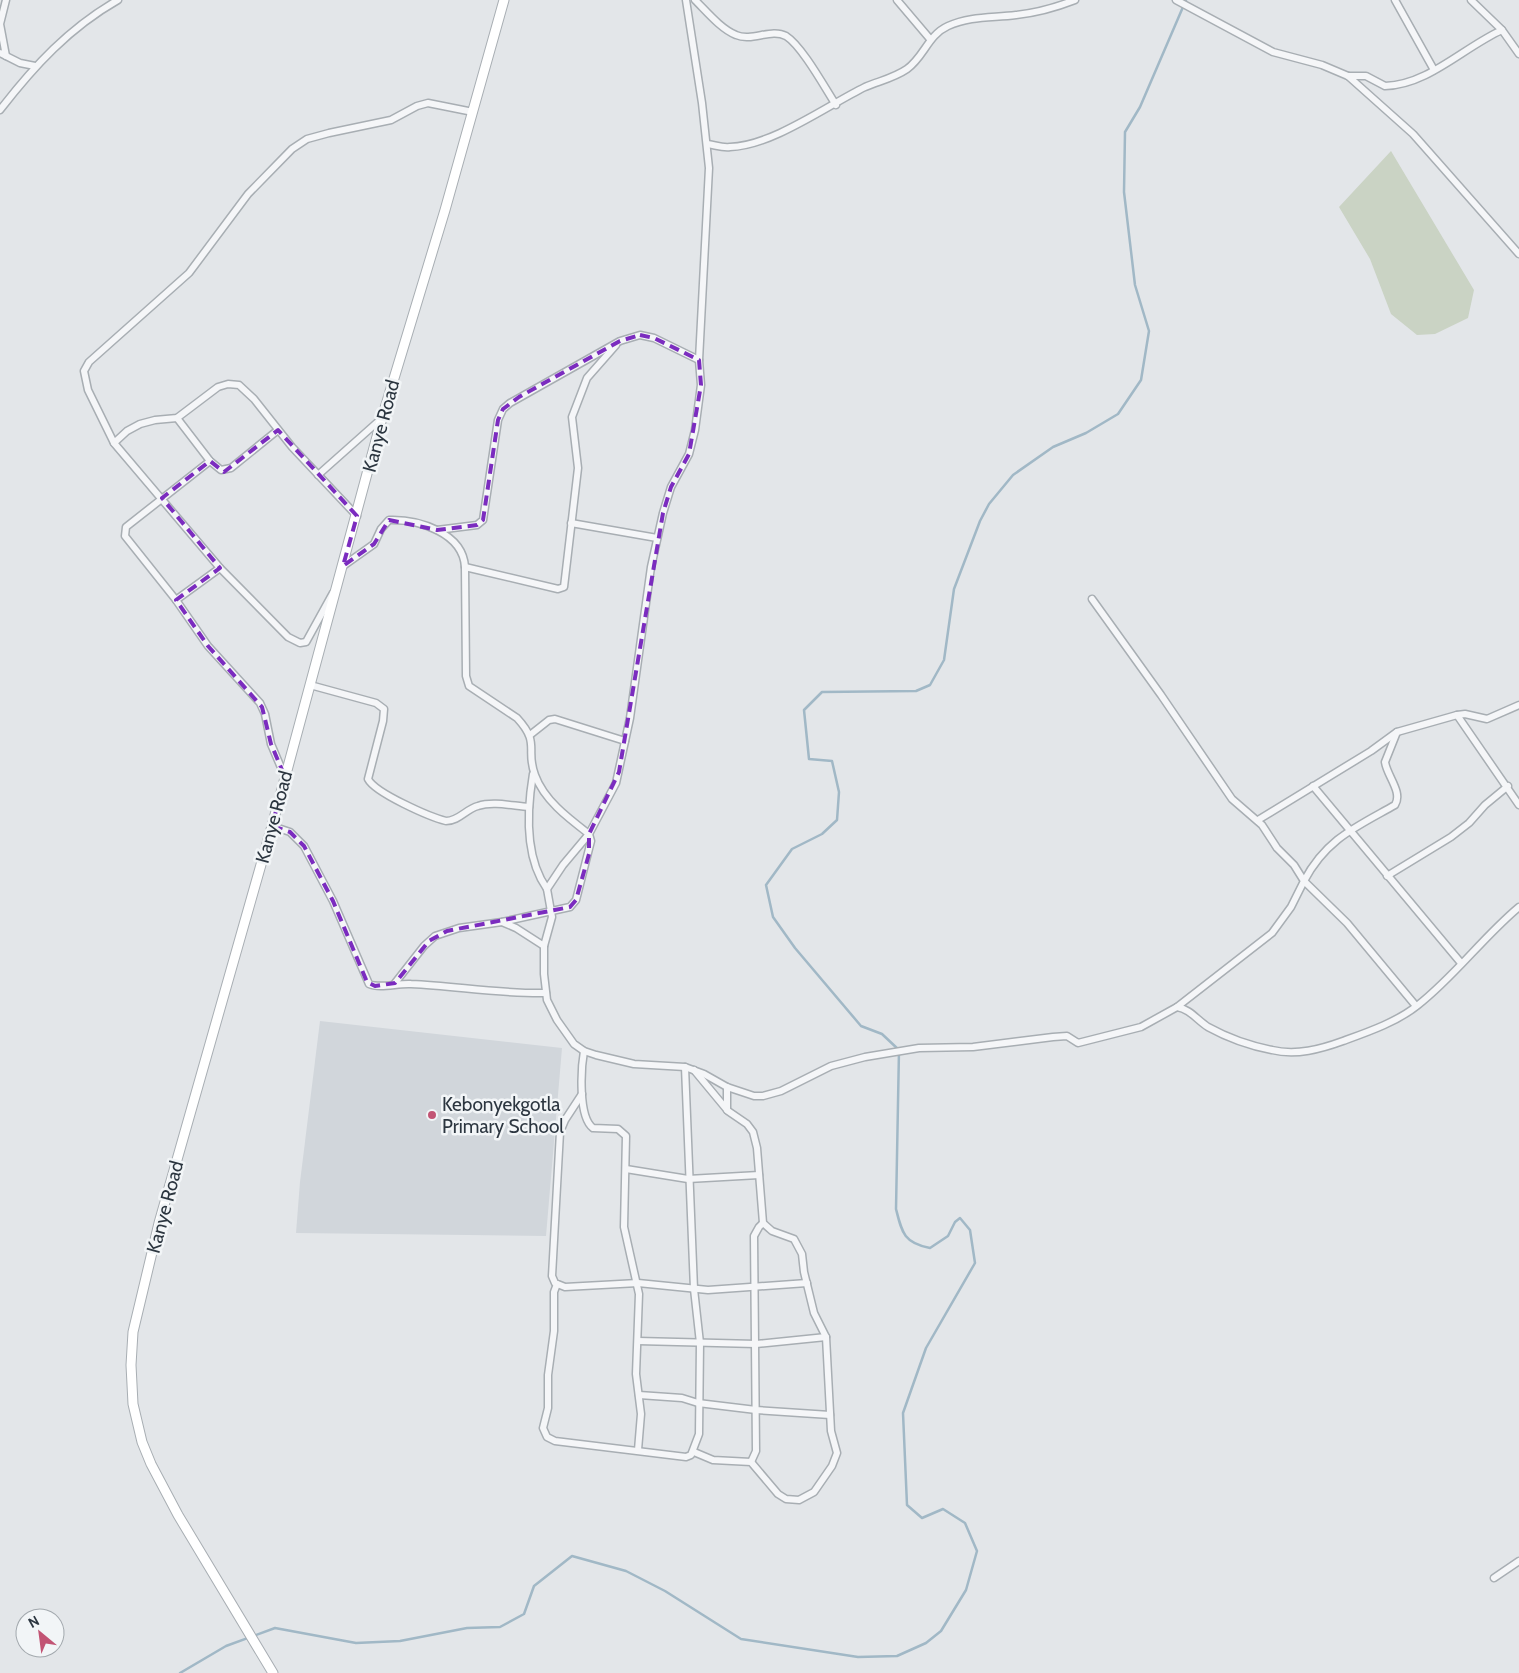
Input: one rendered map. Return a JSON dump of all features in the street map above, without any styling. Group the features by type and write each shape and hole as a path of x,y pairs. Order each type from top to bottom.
{"main road":[{"name":"Kanye Road","path":"272,1671 178,1515 151,1464 142,1442 133,1404 131,1365 133,1332 159,1224 272,826 382,418 473,112 504,0"}],"street":[{"path":"0,6 6,0"},
{"path":"6,0 0,24 3,55 20,63 35,66"},
{"path":"0,110 35,66 76,27 118,0"},
{"path":"547,889 562,866 589,834 616,783 625,741 657,538 667,496 689,454 701,385 699,360 708,207 707,144 686,0"},
{"path":"695,0 712,18 736,35 754,37 774,34 787,37 802,55 836,105"},
{"path":"897,0 930,39"},
{"path":"707,144 732,147 753,143 836,105 865,87 894,77 907,69 922,55 930,39 947,27 965,20 1017,15 1075,0"},
{"path":"1176,0 1273,52 1322,65 1348,76 1414,134 1519,254"},
{"path":"1395,0 1434,70"},
{"path":"1471,0 1502,30 1518,50"},
{"path":"1348,76 1366,76 1380,85 1390,86 1434,70 1502,30"},
{"path":"336,588 323,608 309,638 300,643 288,637 220,568 114,443 88,390 84,372 89,362 189,273 248,194 292,148 307,139 392,120 417,106 428,103 473,112"},
{"path":"437,530 477,525 483,520 498,420 502,409 519,397 620,341 640,335 654,338 699,360"},
{"path":"465,567 562,588 566,583 578,468 572,417 587,378 620,341"},
{"path":"114,443 140,424 155,420 177,418 218,387 228,384 239,385 254,399 278,430 357,516"},
{"path":"177,418 210,461 221,470 226,470 278,430"},
{"path":"318,474 382,418"},
{"path":"210,461 126,527 125,536 176,600 208,646 260,704 266,720 271,744 285,777"},
{"path":"343,566 374,544 381,529 389,520 425,525 437,530 462,551 465,567 467,682 471,689 517,718 530,735 534,773 529,807 534,860 537,874 547,889 551,911 551,924 544,946 546,992 551,1009 567,1036 584,1051 634,1064 693,1069 726,1088 754,1096 772,1095 831,1066 865,1057 919,1048 973,1047 1067,1036 1078,1043 1140,1027 1177,1007 1272,933 1291,907 1321,853 1351,830 1395,805 1398,800 1385,762 1397,732"},
{"path":"571,523 657,538"},
{"path":"176,600 220,568"},
{"path":"1092,599 1232,799 1258,820 1277,848 1294,865 1304,881 1347,923 1416,1006"},
{"path":"310,685 376,703 384,709 383,721 368,778 376,787 395,798 446,821 454,820 474,807 484,805 529,807"},
{"path":"1258,820 1371,752 1397,732 1457,715 1474,715 1487,719 1519,705"},
{"path":"1457,715 1508,786 1519,805"},
{"path":"530,735 549,720 555,719 625,741"},
{"path":"395,983 435,936 459,928 502,922 570,907 576,900 590,847 589,834 558,808 539,784 534,773"},
{"path":"1314,786 1461,964"},
{"path":"1387,876 1469,824 1485,805 1508,786"},
{"path":"272,826 290,832 304,846 333,901 367,982 375,986 395,983 505,992 546,992"},
{"path":"1177,1007 1190,1012 1208,1026 1244,1043 1289,1052 1325,1047 1383,1025 1416,1006 1519,907"},
{"path":"502,922 516,928 544,946"},
{"path":"584,1051 582,1094 586,1120 591,1127 616,1129 624,1133 626,1170 624,1227 638,1283 636,1374 641,1414 638,1450"},
{"path":"557,1284 554,1292 554,1331 548,1375 548,1408 544,1428 545,1435 555,1441 686,1456 694,1452 699,1434 700,1343 694,1288 688,1179 685,1067"},
{"path":"693,1069 727,1110 750,1127 757,1148 763,1223 772,1231 788,1235 797,1241 802,1254 806,1283 814,1313 826,1337 831,1431 837,1449 836,1458 814,1492 808,1498 795,1501 782,1496 768,1485 751,1462"},
{"path":"726,1088 727,1110"},
{"path":"728,1102 742,1093"},
{"path":"582,1094 565,1120 560,1132 552,1276 557,1284 565,1287 638,1283 694,1288 755,1288 806,1283"},
{"path":"626,1170 688,1179 759,1175"},
{"path":"751,1462 756,1451 754,1236 758,1227 763,1223"},
{"path":"638,1341 756,1344 826,1337"},
{"path":"639,1395 682,1398 698,1403 756,1410 830,1415"},
{"path":"694,1452 713,1460 751,1462"},
{"path":"1494,1578 1519,1561"}],"highlighted area":[{"path":"640,335 654,338 699,360 701,385 695,430 689,454 671,487 663,513 619,772 589,834 589,854 576,900 570,907 447,931 429,941 395,983 375,986 367,982 333,901 304,846 290,832 272,826 285,777 271,744 262,707 208,646 176,600 220,568 162,498 210,461 224,472 278,430 357,516 343,566 374,544 389,520 437,530 477,525 483,520 498,420 503,409 519,397 620,341"}],"shaded area":[{"name":"Kebonyekgotla Primary School","path":"320,1021 562,1048 546,1236 296,1233 300,1182"}],"green space":[{"path":"1391,151 1474,290 1468,318 1435,334 1417,335 1391,314 1370,259 1339,207"}],"waterway":[{"path":"180,1673 226,1646 275,1628 356,1643 400,1641 467,1628 500,1627 524,1614 534,1586 572,1556 626,1571 665,1591 741,1639 858,1657 897,1656 926,1643 941,1631 966,1590 977,1551 965,1523 943,1509 922,1518 907,1505 903,1413 926,1348 975,1263 970,1230 960,1218 955,1222 948,1236 930,1248 909,1240 903,1231 896,1209 899,1050 882,1034 861,1026 795,948 773,917 766,885 792,849 822,834 837,820 839,792 832,761 809,759 804,710 822,692 916,691 930,685 944,660 954,589 980,521 989,504 1013,475 1053,447 1086,433 1118,414 1141,380 1149,331 1135,285 1124,192 1125,132 1140,107 1186,0"}],"place":[{"name":"Kebonyekgotla Primary School","path":"432,1115"}]}
